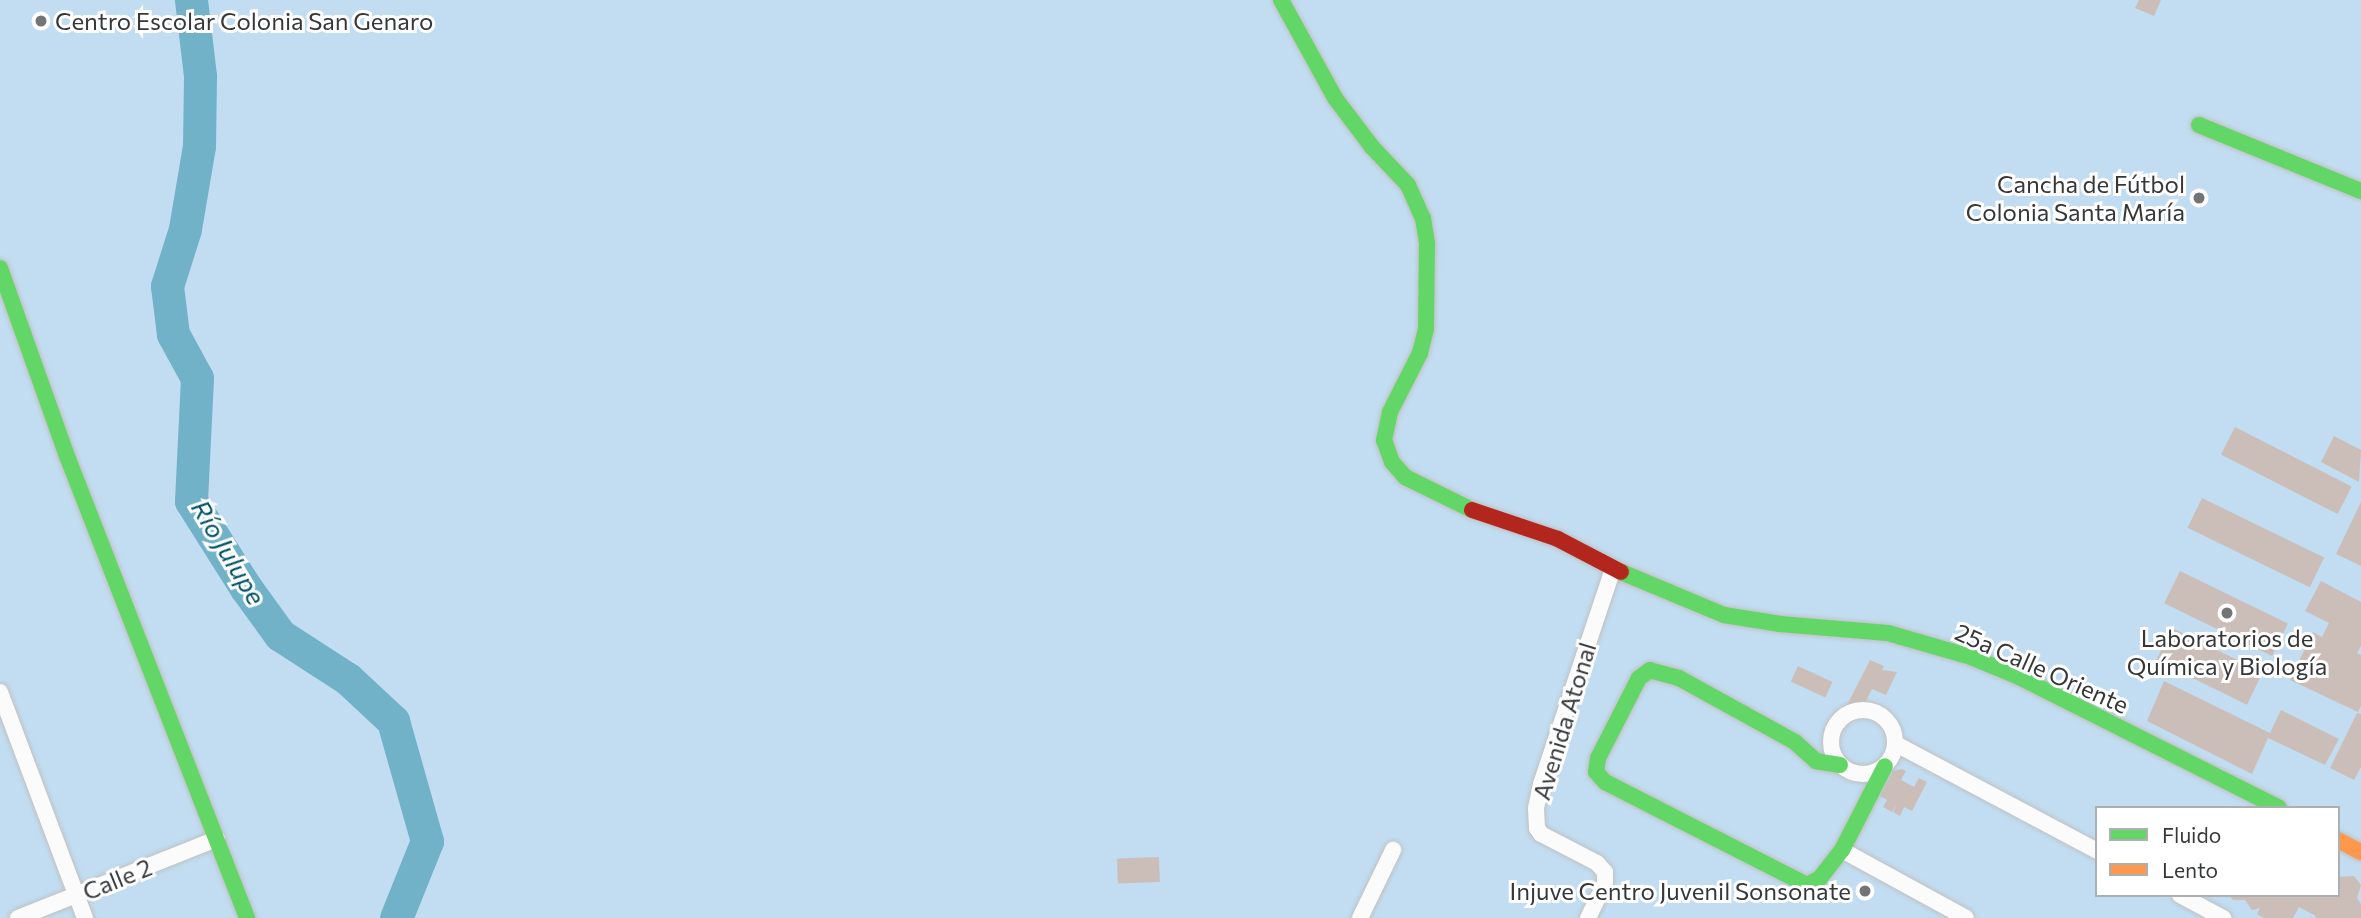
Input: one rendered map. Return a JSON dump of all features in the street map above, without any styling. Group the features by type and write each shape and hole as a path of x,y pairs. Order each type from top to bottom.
{"street":[{"name":"25a Calle Oriente","path":"1281,0 1335,98 1372,147 1408,185 1423,218 1427,243 1426,330 1420,352 1390,412 1384,440 1392,462 1405,477 1429,493 1456,505 1558,539 1613,569 1683,600 1735,617 1888,633 1971,657 2030,682 2275,806"},
{"path":"2199,125 2361,191"},
{"path":"2,277 67,456 247,918"},
{"name":"Avenida Atonal","path":"1588,918 1605,883 1605,872 1597,863 1541,834 1537,828 1536,808 1541,784 1613,569"},
{"path":"1862,812 1845,769 1834,757 1831,738 1839,721 1856,711 1866,710 1884,718 1894,734 1896,744 1885,766 1862,812 1842,850 1820,878 1807,885 1792,880 1605,782 1596,772 1598,758 1639,678 1650,670 1679,678 1795,742 1816,761 1845,769 1875,773 1885,766"},
{"path":"0,692 85,918"},
{"path":"1795,742 1831,738"},
{"path":"1896,744 2095,850"},
{"name":"Calle 2","path":"18,918 217,839"},
{"path":"2340,841 2361,852"},
{"path":"1360,918 1393,850"},
{"path":"1842,850 1966,918"},
{"path":"2184,897 2223,918"}],"shaded area":[{"path":"0,0 2361,0 2361,918 0,918"}],"building":[{"path":"2139,0 2161,0 2154,16 2135,8"},
{"path":"2235,427 2352,486 2338,514 2221,455"},
{"path":"2334,436 2361,450 2359,482 2321,462"},
{"path":"2202,498 2324,558 2310,587 2188,528"},
{"path":"2361,502 2361,566 2336,554"},
{"name":"Laboratorios de Química y Biología","path":"2180,571 2288,624 2272,656 2164,603"},
{"path":"2321,581 2361,602 2361,646 2357,653 2361,655 2361,706 2358,712 2290,680 2313,632 2322,637 2329,623 2305,611"},
{"path":"2172,628 2263,672 2247,705 2156,660"},
{"path":"1870,660 1884,666 1882,670 1897,672 1886,695 1872,689 1864,705 1846,707"},
{"path":"1798,666 1832,682 1825,697 1791,681"},
{"path":"2164,681 2270,733 2281,710 2339,739 2325,765 2268,738 2252,774 2147,721"},
{"path":"2357,713 2361,714 2361,767 2354,780 2330,768"},
{"path":"1893,771 1906,771 1901,780 1914,787 1919,778 1927,782 1912,811 1904,807 1900,816 1893,812 1897,804 1892,812 1883,807 1887,800 1880,796"},
{"path":"1159,857 1160,882 1118,883 1117,858"},
{"path":"2354,876 2361,885 2357,898 2361,904 2361,918 2315,918 2316,916 2299,907 2293,918 2264,918 2257,914 2260,908 2252,910 2245,900 2233,900 2231,897 2340,897 2340,877"}],"waterway":[{"name":"Río Julupe","path":"191,0 200,76 199,146 185,229 167,286 173,334 197,378 191,501 246,588 280,635 348,679 393,721 427,841 396,918"}],"traffic: fast":[{"path":"1281,0 1335,98 1372,147 1408,185 1423,218 1427,243 1426,329 1420,353 1390,412 1384,440 1392,462 1405,477 1472,510"},
{"path":"2199,125 2361,191"},
{"path":"0,268 67,456 247,918"},
{"path":"1621,572 1724,615 1780,624 1888,633 1971,657 2017,676 2275,806"},
{"path":"1840,765 1816,761 1795,742 1679,678 1650,670 1639,678 1598,758 1596,772 1605,782 1807,885 1820,878 1842,850 1885,766"}],"traffic: slow":[{"path":"2340,841 2361,852"}],"traffic: jam":[{"path":"1472,510 1558,539 1621,572"}],"place":[{"name":"Centro Escolar Colonia San Genaro","path":"41,21"},
{"name":"Cancha de Fútbol Colonia Santa María","path":"2199,198"},
{"name":"Laboratorios de Química y Biología","path":"2227,613"},
{"name":"Injuve Centro Juvenil Sonsonate","path":"1865,891"}]}
